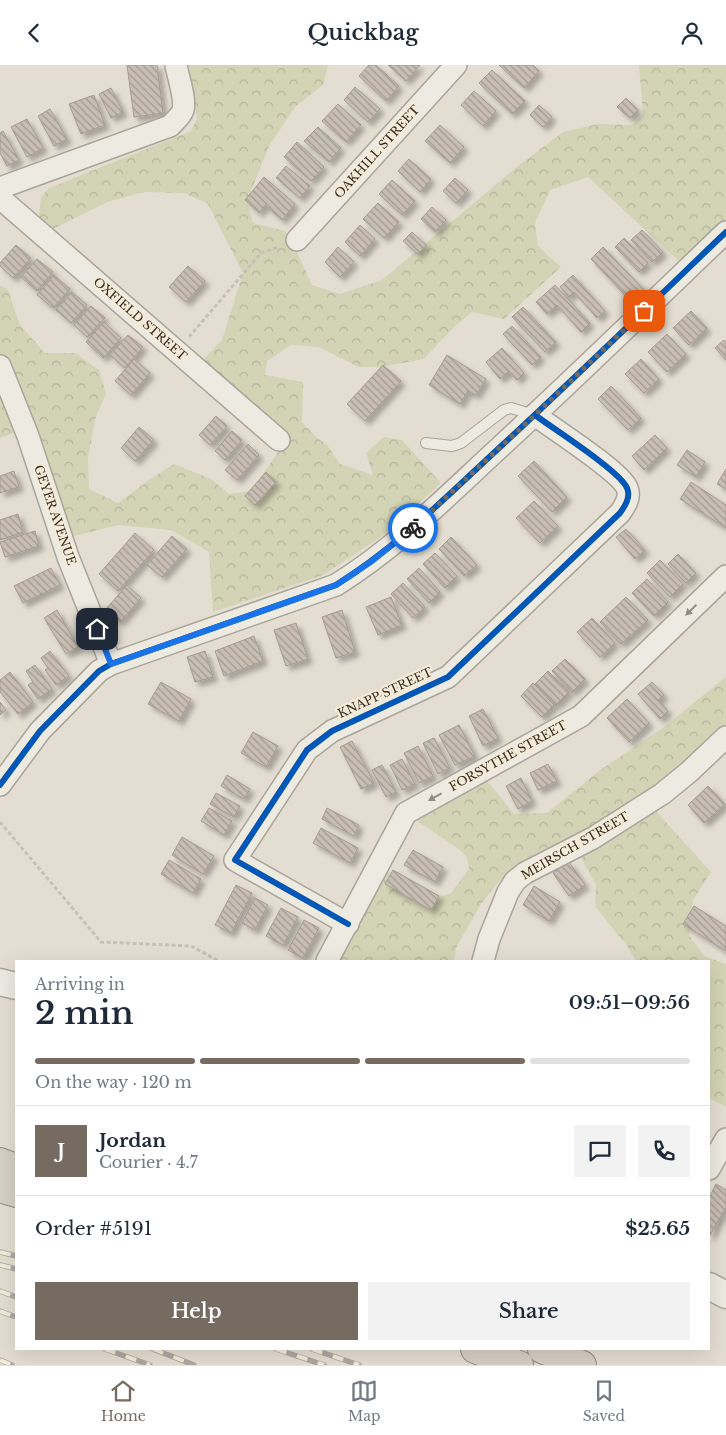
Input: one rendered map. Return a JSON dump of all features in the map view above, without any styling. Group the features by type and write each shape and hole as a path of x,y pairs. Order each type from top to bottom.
{"highway":[{"path":"0,1162 15,1168"},
{"path":"0,1188 15,1193"},
{"path":"479,1350 519,1365"},
{"path":"544,1350 582,1365"}],"street":[{"path":"0,188 170,126 183,109 176,65"},
{"name":"OAKHILL STREET","path":"297,240 456,65"},
{"name":"OXFIELD STREET","path":"0,198 279,440"},
{"path":"0,785 40,731 99,671 111,664 336,585 380,555 414,528 726,232"},
{"name":"GEYER AVENUE","path":"0,366 28,435 68,557 111,664"},
{"name":"KNAPP STREET","path":"348,923 235,860 308,750 332,731 448,677 620,513 625,506 628,499 628,488 622,481 608,468 535,415"},
{"name":"FORSYTHE STREET","path":"328,960 406,813 581,716 726,576"},
{"name":"MEIRSCH STREET","path":"483,960 489,939 508,892 515,881 525,873 592,838 662,794 690,772 726,737"},
{"path":"0,982 15,985"},
{"path":"710,1167 726,1139"},
{"path":"710,1286 726,1295"}],"lane":[{"path":"426,443 452,446 461,443 504,410 510,408 535,415"}],"path":[{"path":"177,351 261,253 297,240"},
{"path":"0,822 101,942 191,947 217,960"}],"green space":[{"path":"189,65 328,65 324,84 295,107 269,146 247,201 253,223 285,231 312,285 340,294 382,280 518,166 563,132 598,124 632,125 643,114 639,65 726,65 726,220 682,264 588,177 550,190 535,223 538,246 561,267 504,319 472,312 453,328 424,359 381,367 359,367 319,347 291,345 267,361 265,375 303,382 302,422 316,437 327,445 340,464 373,475 366,453 384,437 402,440 441,483 387,533 323,575 213,612 209,552 171,530 118,525 74,536 30,427 0,438 0,285 8,290 20,325 45,353 75,353 99,370 106,394 96,416 88,458 89,489 118,503 174,464 211,479 229,494 251,491 283,445 202,361 222,340 243,273 208,204 184,193 144,192 107,202 45,233 38,226 41,197 49,188 191,131 197,119"},
{"path":"726,677 726,724 645,799 711,872 693,900 689,935 704,956 726,964 726,1107 710,1099 710,960 635,960 627,946 595,906 596,885 569,837 523,860 500,880 481,904 456,948 454,960 328,960 378,866 436,898 451,893 469,869 467,857 460,850 406,813 480,772 514,814 547,813 599,771 664,727"}],"building":[{"path":"127,65 157,65 163,113 134,117"},
{"path":"369,65 376,65 399,86 386,101 359,76"},
{"path":"388,65 420,65 406,81"},
{"path":"499,65 533,65 539,71 524,88"},
{"path":"492,70 525,101 512,114 479,83"},
{"path":"355,87 380,109 368,122 344,100"},
{"path":"111,88 123,112 111,118 99,94"},
{"path":"474,91 496,111 483,126 461,105"},
{"path":"94,95 105,125 81,134 69,104"},
{"path":"626,98 638,110 630,118 617,107"},
{"path":"338,104 361,125 346,142 322,121"},
{"path":"539,105 552,117 543,127 530,115"},
{"path":"50,109 67,139 54,146 38,116"},
{"path":"27,119 43,148 27,157 11,127"},
{"path":"440,125 464,147 450,163 425,141"},
{"path":"318,127 341,148 329,162 304,141"},
{"path":"3,131 19,160 7,166 0,153 0,133"},
{"path":"297,142 324,167 311,181 284,157"},
{"path":"409,159 431,179 420,192 398,171"},
{"path":"286,166 310,186 300,198 276,178"},
{"path":"264,177 295,204 282,220 265,205 259,213 245,200"},
{"path":"455,178 468,190 456,203 443,191"},
{"path":"392,180 415,201 402,215 379,194"},
{"path":"378,203 399,222 384,238 363,219"},
{"path":"432,207 446,220 435,232 421,219"},
{"path":"360,225 375,239 360,256 345,242"},
{"path":"642,230 663,252 652,262 631,240"},
{"path":"412,232 426,245 418,254 403,241"},
{"path":"624,238 648,263 639,272 615,247"},
{"path":"16,245 31,258 13,278 0,266 0,263"},
{"path":"338,247 354,262 340,277 325,262"},
{"path":"603,247 647,293 634,305 591,259"},
{"path":"37,259 53,272 37,291 21,277"},
{"path":"188,266 205,281 186,302 169,287"},
{"path":"54,275 70,289 53,308 37,295"},
{"path":"573,275 605,311 597,318 574,292 569,297 560,287"},
{"path":"555,285 590,323 581,332 557,305 547,314 536,302"},
{"path":"72,292 87,305 71,323 56,310"},
{"path":"91,306 105,318 87,337 74,325"},
{"path":"523,307 556,342 545,352 512,317"},
{"path":"691,311 707,328 689,345 673,328"},
{"path":"104,322 121,338 103,358 86,342"},
{"path":"512,326 541,357 532,365 503,334"},
{"path":"667,334 686,354 667,372 648,352"},
{"path":"128,335 143,347 125,368 110,355"},
{"path":"724,340 726,342 726,360 715,348"},
{"path":"502,348 524,373 517,380 509,371 500,379 486,362"},
{"path":"447,355 486,379 476,395 468,391 460,404 429,385"},
{"path":"134,359 150,373 131,395 115,381"},
{"path":"641,359 659,379 644,393 625,374"},
{"path":"383,365 401,381 365,421 347,404"},
{"path":"611,386 641,418 628,430 598,399"},
{"path":"216,416 227,426 210,445 199,435"},
{"path":"139,427 154,440 135,461 121,448"},
{"path":"232,431 242,440 225,460 215,451"},
{"path":"655,435 667,448 644,470 632,456"},
{"path":"248,444 259,455 237,480 225,470"},
{"path":"687,450 705,462 696,477 677,465"},
{"path":"534,461 567,497 552,512 518,476"},
{"path":"726,469 726,489 717,484"},
{"path":"14,471 19,487 0,493 0,476"},
{"path":"266,472 276,482 255,505 245,496"},
{"path":"691,482 726,505 726,528 680,499"},
{"path":"534,501 558,526 540,543 516,518"},
{"path":"18,514 23,532 0,540 0,520"},
{"path":"626,529 645,550 635,559 616,537"},
{"path":"35,531 39,546 5,557 0,542"},
{"path":"135,533 154,550 118,591 99,574"},
{"path":"172,536 187,549 162,577 147,565"},
{"path":"451,537 477,565 464,576 439,549"},
{"path":"435,553 457,576 445,588 423,564"},
{"path":"678,554 696,573 686,583 668,564"},
{"path":"660,560 683,584 670,597 647,573"},
{"path":"51,568 60,585 23,603 14,586"},
{"path":"419,568 440,592 429,603 407,579"},
{"path":"647,579 668,602 654,616 632,593"},
{"path":"403,583 425,607 413,618 391,594"},
{"path":"127,585 141,598 120,622 105,610"},
{"path":"391,597 402,625 378,635 366,607"},
{"path":"626,597 648,620 621,644 600,622"},
{"path":"57,610 78,647 66,654 44,618"},
{"path":"342,610 355,652 336,658 322,617"},
{"path":"592,618 615,643 600,657 577,632"},
{"path":"296,623 308,659 286,666 274,630"},
{"path":"254,636 263,661 224,676 215,651"},
{"path":"50,651 69,676 56,685 45,670 48,668 41,658"},
{"path":"205,651 213,677 195,682 187,657"},
{"path":"565,659 585,679 572,692 552,671"},
{"path":"35,665 52,689 38,699 28,685 33,682 26,671"},
{"path":"548,671 569,692 556,705 535,684"},
{"path":"10,672 33,702 18,714 0,692 0,680"},
{"path":"161,682 191,699 179,721 148,704"},
{"path":"652,682 664,695 658,700 668,711 660,719 638,694"},
{"path":"533,683 554,705 542,717 521,696"},
{"path":"627,699 649,723 629,742 607,718"},
{"path":"0,702 6,710 0,715"},
{"path":"483,709 498,738 483,746 469,716"},
{"path":"459,725 475,756 455,765 439,735"},
{"path":"253,732 278,746 266,767 241,753"},
{"path":"434,738 450,768 438,774 423,743"},
{"path":"352,741 374,783 361,789 340,747"},
{"path":"418,746 433,776 419,783 404,753"},
{"path":"402,759 415,784 402,790 390,765"},
{"path":"548,764 557,781 538,790 530,773"},
{"path":"382,765 396,792 386,797 372,770"},
{"path":"227,775 250,789 244,799 221,786"},
{"path":"521,778 532,801 518,809 506,786"},
{"path":"708,786 725,804 704,823 688,805"},
{"path":"216,793 240,806 234,817 210,804"},
{"path":"209,808 232,821 224,835 201,821"},
{"path":"327,808 359,825 354,836 322,819"},
{"path":"321,828 358,848 350,863 313,843"},
{"path":"182,837 214,856 203,874 172,855"},
{"path":"413,850 443,867 435,882 404,865"},
{"path":"169,860 201,879 193,893 161,874"},
{"path":"569,862 585,885 569,896 553,873"},
{"path":"393,870 439,896 431,910 385,884"},
{"path":"236,885 252,893 231,933 215,925"},
{"path":"534,886 560,902 549,921 523,905"},
{"path":"255,898 268,905 255,930 242,923"},
{"path":"694,906 726,926 726,950 683,924"},
{"path":"281,908 298,917 283,945 266,936"},
{"path":"304,920 319,928 303,958 288,950"},
{"path":"716,1184 726,1190 726,1207 710,1235 710,1196"}],"railway":[{"path":"0,1252 15,1256"},
{"path":"0,1265 15,1269"},
{"path":"0,1291 15,1297"},
{"path":"0,1311 15,1317"},
{"path":"108,1350 150,1365"},
{"path":"156,1350 194,1365"},
{"path":"279,1350 324,1365"},
{"path":"315,1350 359,1365"},
{"path":"0,1360 12,1365"}],"cycle path":[{"path":"0,785 40,731 99,671 111,664 336,585 380,554 459,485 726,232"},
{"path":"348,924 235,860 307,750 332,731 448,677 620,513 627,501 628,495 627,488 622,481 585,450 535,415"}],"way so far":[{"path":"413,528 644,311"}],"route":[{"path":"97,629 111,664 336,585 372,561 413,528"}]}
